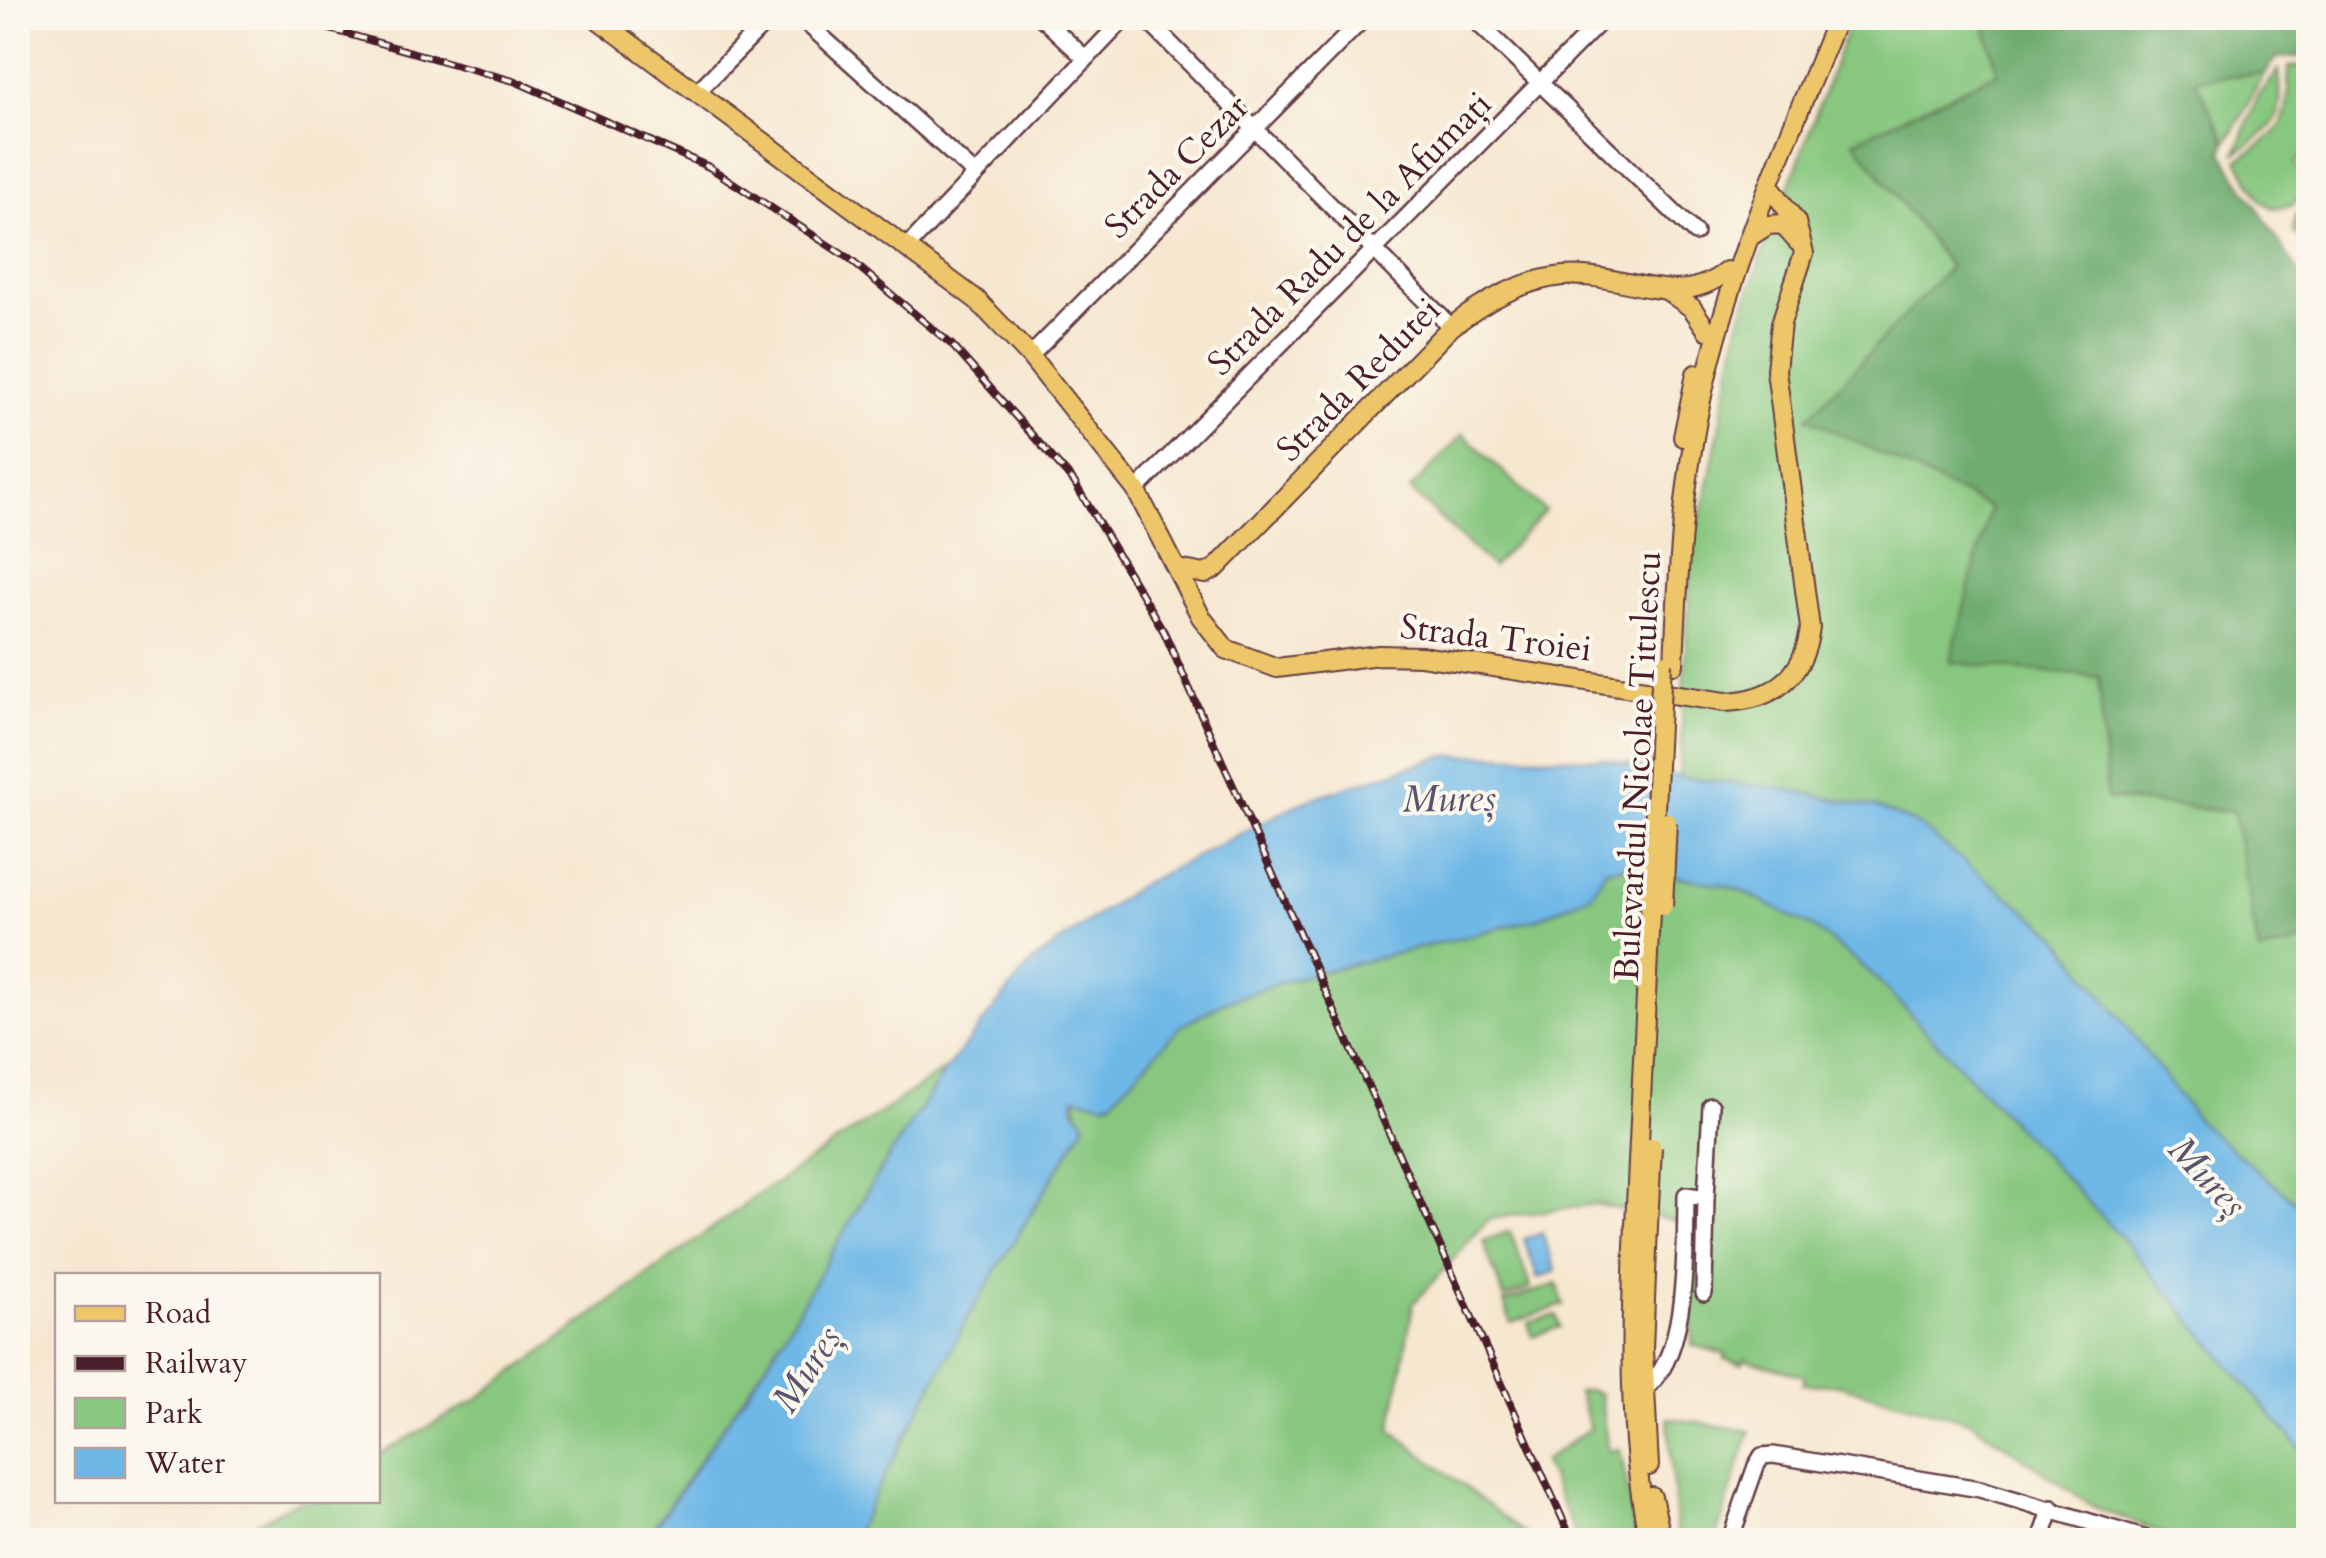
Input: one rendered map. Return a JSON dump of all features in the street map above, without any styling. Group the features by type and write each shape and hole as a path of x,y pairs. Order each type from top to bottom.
{"main road":[{"name":"Strada Troiei","path":"596,18 909,245 977,300 1030,356 1136,490 1200,617 1226,649 1277,668 1380,656 1422,656 1725,702 1746,701 1784,684 1801,664 1810,628 1776,370 1781,322 1804,252"},
{"name":"Bulevardul Nicolae Titulescu","path":"1649,1540 1632,1429 1681,446 1707,330 1826,18"},
{"name":"Bulevardul Nicolae Titulescu","path":"1668,663 1695,436 1714,352 1751,236 1837,18"},
{"path":"1770,186 1792,212 1801,231 1804,252"},
{"path":"1751,236 1768,225 1782,224 1804,252"},
{"path":"1669,292 1696,291 1727,271"},
{"name":"Strada Redutei","path":"1178,570 1205,574 1216,568 1451,327 1518,287 1562,276 1619,279 1669,292"},
{"path":"1669,292 1692,308 1707,330"},
{"name":"Bulevardul Nicolae Titulescu","path":"1641,1226 1644,1389 1651,1486 1662,1540"}],"street":[{"path":"698,91 770,18"},
{"path":"802,18 975,174"},
{"path":"1042,18 1086,59"},
{"path":"909,245 1125,18"},
{"path":"1144,18 1451,327"},
{"name":"Strada Cezar","path":"1030,356 1364,18"},
{"path":"1473,18 1696,233"},
{"name":"Strada Radu de la Afumați","path":"1136,490 1604,18"},
{"path":"1704,1293 1711,1106"},
{"path":"1644,1389 1659,1379 1671,1351 1680,1308 1686,1196 1706,1198"},
{"path":"1730,1540 1762,1456 1980,1490 2052,1508 2150,1540"},
{"path":"2041,1540 2052,1508"}],"green space":[{"path":"1851,18 1983,18 1998,72 1855,141 1951,267 1809,418 1990,508 1951,662 2099,677 2107,799 2234,811 2259,953 2308,940 2308,1212 2199,1123 2169,1087 1679,777 1691,549 1705,500 1740,320 1775,215"},
{"path":"1983,18 2308,18 2308,56 2277,58 2265,73 2195,79 2226,142 2222,153 2308,287 2308,442 2288,542 2308,560 2308,940 2259,953 2233,811 2107,799 2099,677 1950,662 1990,508 1808,418 1950,267 1854,141 1998,72"},
{"path":"2308,66 2308,150 2296,163 2308,192 2291,206 2272,208 2261,201 2238,160 2282,124 2289,67"},
{"path":"2279,70 2280,101 2275,120 2236,153 2257,98"},
{"path":"2265,73 2237,126 2226,142 2194,78"},
{"path":"2308,204 2308,251 2293,231 2297,214"},
{"path":"1463,434 1545,511 1492,567 1410,490"},
{"path":"1621,867 1724,885 1746,893 1814,928 1871,973 2120,1236 2308,1458 2308,1540 2180,1540 2094,1507 1970,1421 1839,1385 1803,1384 1805,1376 1745,1359 1742,1364 1725,1359 1726,1354 1692,1345 1696,1225 1595,1204 1489,1219 1413,1304 1391,1430 1533,1540 851,1540 968,1317 1083,1128 1075,1097 1087,1096 1105,1103 1112,1100 1181,1026 1224,1002 1288,980 1536,919 1591,895 1606,869"},
{"path":"947,1068 878,1174 767,1363 645,1540 225,1540 293,1503 380,1503 380,1454 476,1400 762,1192"},
{"path":"1510,1231 1531,1288 1504,1298 1483,1241"},
{"path":"1557,1284 1564,1305 1511,1323 1504,1302"},
{"path":"1556,1315 1560,1327 1532,1336 1528,1323"},
{"path":"1578,1392 1600,1394 1608,1451 1620,1449 1637,1540 1578,1540 1543,1462 1590,1428"},
{"path":"1668,1418 1750,1431 1715,1540 1677,1540"}],"water":[{"name":"Mureș","path":"1443,756 1605,759 1679,777 1779,788 1878,808 1918,825 2057,935 2199,1122 2308,1212 2308,1458 2120,1236 1871,973 1814,928 1746,893 1724,885 1621,867 1606,869 1592,894 1536,919 1288,980 1224,1002 1181,1026 1112,1100 1105,1103 1075,1097 1074,1107 1085,1121 1083,1128 968,1317 851,1540 646,1540 767,1363 878,1174 947,1068 1031,963 1137,887 1304,801"},
{"path":"1542,1233 1556,1271 1538,1278 1524,1239"}],"railway":[{"path":"291,18 517,82 709,167 848,258 952,345 1074,482 1164,632 1572,1540"}]}
